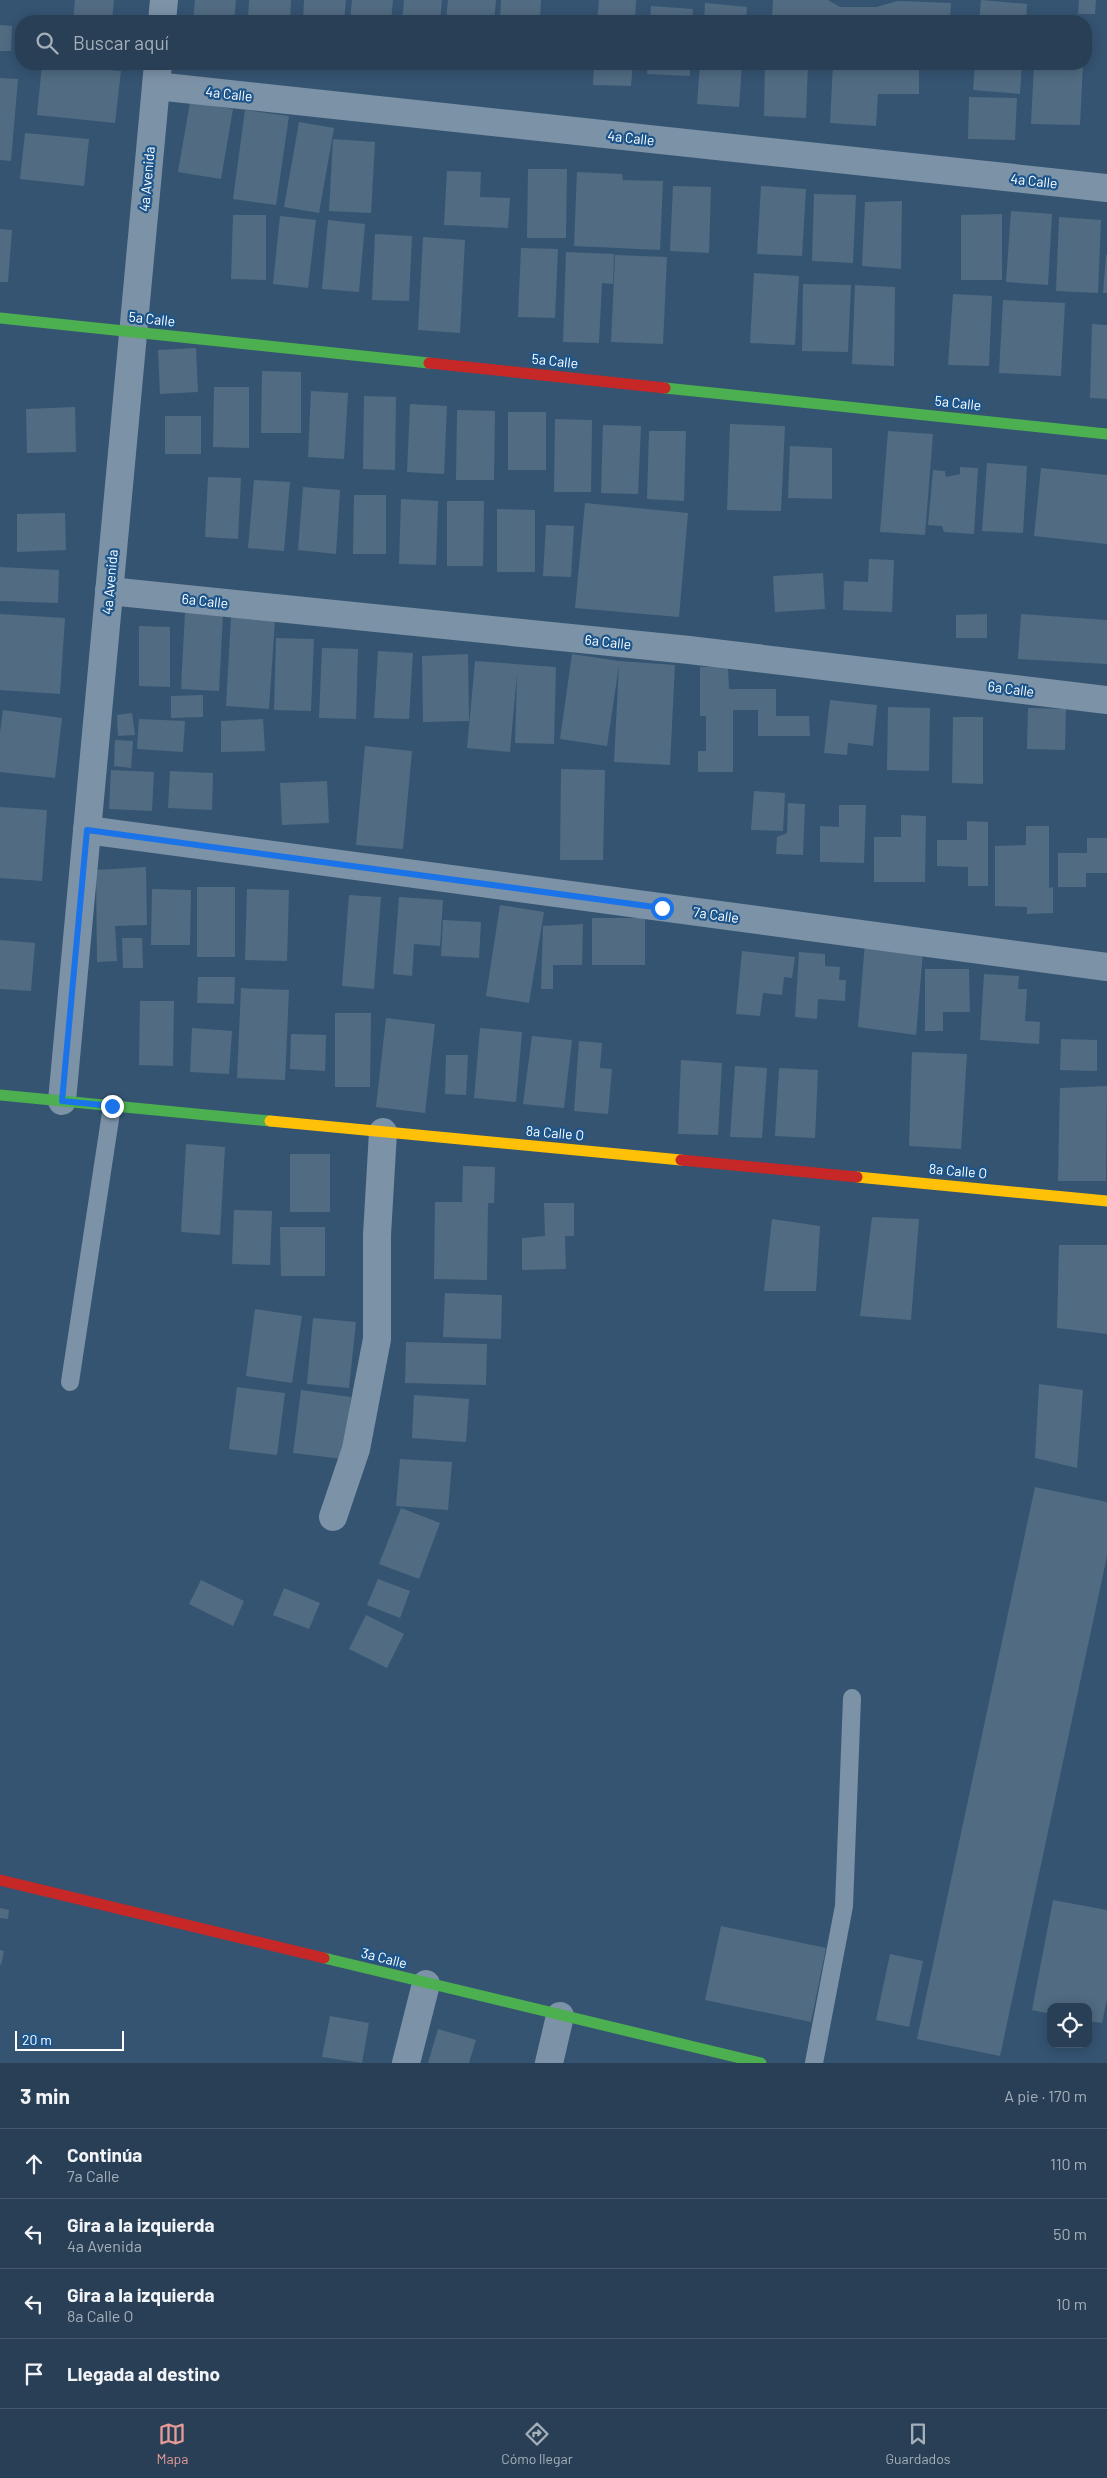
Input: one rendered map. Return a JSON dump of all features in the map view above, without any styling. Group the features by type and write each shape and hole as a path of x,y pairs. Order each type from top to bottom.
{"street":[{"path":"163,15 164,0"},
{"name":"4a Calle","path":"157,75 1107,188"},
{"name":"4a Avenida","path":"62,1101 157,75"},
{"name":"5a Calle","path":"0,318 1107,434"},
{"name":"6a Calle","path":"109,591 689,650 1107,700"},
{"name":"7a Calle","path":"87,830 1107,967"},
{"name":"8a Calle O","path":"0,1095 1107,1201"},
{"path":"333,1517 356,1449 377,1339 377,1235 383,1132"},
{"name":"3a Calle","path":"0,1880 426,1984 761,2063"},
{"path":"406,2063 426,1984"},
{"path":"549,2063 560,2016"}],"lane":[{"path":"70,1382 112,1106"},
{"path":"814,2063 844,1906 852,1698"}],"building":[{"path":"75,0 114,0 113,15 74,15"},
{"path":"195,0 236,0 235,15 194,15"},
{"path":"249,0 291,0 290,15 248,15"},
{"path":"304,0 346,0 345,15 303,15"},
{"path":"352,0 393,0 392,15 351,15"},
{"path":"404,0 442,0 441,15 403,15"},
{"path":"448,0 496,0 495,15 447,15"},
{"path":"501,0 541,0 540,15 500,15"},
{"path":"599,0 636,0 635,15 598,15"},
{"path":"773,0 828,0 840,7 876,7 898,1 951,3 950,15 772,15"},
{"path":"981,0 1027,4 1026,15 980,15"},
{"path":"1079,0 1096,0 1095,14 1078,14"},
{"path":"705,3 747,7 746,15 704,15"},
{"path":"651,6 693,9 692,15 650,15"},
{"path":"0,25 12,26 11,51 0,51"},
{"path":"41,70 121,71 115,123 37,115"},
{"path":"594,70 632,70 631,86 593,85"},
{"path":"647,70 690,70 690,76 647,74"},
{"path":"700,70 742,70 739,107 697,104"},
{"path":"765,70 808,70 806,118 764,116"},
{"path":"833,70 919,70 919,94 878,94 876,126 830,123"},
{"path":"975,70 1022,70 1020,94 973,90"},
{"path":"1034,70 1083,70 1080,125 1031,124"},
{"path":"0,78 18,79 11,161 0,160"},
{"path":"969,97 1017,98 1015,140 968,139"},
{"path":"190,102 233,109 221,179 178,172"},
{"path":"245,110 289,116 276,205 233,199"},
{"path":"299,122 334,128 319,213 284,207"},
{"path":"25,133 89,139 84,186 20,179"},
{"path":"333,139 375,142 371,213 329,211"},
{"path":"528,169 567,169 566,238 527,238"},
{"path":"447,171 481,172 480,197 510,198 508,228 444,225"},
{"path":"577,172 622,174 623,180 663,181 660,250 574,246"},
{"path":"673,186 711,187 709,253 670,251"},
{"path":"761,186 806,189 802,256 757,254"},
{"path":"814,194 856,195 853,263 812,261"},
{"path":"902,201 901,269 862,266 865,202"},
{"path":"1011,211 1052,214 1048,285 1006,282"},
{"path":"1002,214 1002,280 961,280 961,215"},
{"path":"233,215 266,215 266,280 231,279"},
{"path":"280,216 316,220 308,288 273,284"},
{"path":"1059,217 1101,220 1098,293 1056,291"},
{"path":"328,220 365,224 359,292 322,289"},
{"path":"0,229 12,230 8,282 0,282"},
{"path":"375,234 412,236 409,301 372,300"},
{"path":"423,237 465,240 460,333 418,330"},
{"path":"521,248 558,249 555,318 518,317"},
{"path":"566,252 614,254 613,284 602,283 599,343 563,342"},
{"path":"615,255 667,257 663,344 611,342"},
{"path":"1106,255 1107,293 1103,293"},
{"path":"754,273 799,276 795,345 750,343"},
{"path":"803,284 851,285 848,352 802,351"},
{"path":"855,285 895,287 894,366 852,364"},
{"path":"953,294 992,296 989,366 948,365"},
{"path":"1003,300 1065,303 1061,376 999,373"},
{"path":"1092,324 1107,325 1107,399 1090,398"},
{"path":"196,348 198,392 160,394 158,350"},
{"path":"262,371 301,372 301,433 261,433"},
{"path":"214,387 249,387 249,448 213,447"},
{"path":"311,391 348,393 344,459 308,457"},
{"path":"364,396 396,397 395,470 363,469"},
{"path":"410,404 447,406 444,474 407,472"},
{"path":"75,407 76,452 27,453 26,409"},
{"path":"457,410 495,411 494,480 456,480"},
{"path":"508,412 546,412 546,470 508,470"},
{"path":"165,416 201,416 201,454 165,454"},
{"path":"555,419 592,420 591,492 554,492"},
{"path":"730,424 785,426 781,511 727,510"},
{"path":"603,425 641,426 638,494 601,493"},
{"path":"649,431 686,431 684,501 647,499"},
{"path":"888,431 933,434 925,535 880,532"},
{"path":"790,446 832,448 832,499 788,498"},
{"path":"987,463 1027,466 1023,533 982,531"},
{"path":"960,467 978,468 974,534 944,532 942,526 928,525 933,470 945,471 946,477 960,474"},
{"path":"1041,468 1107,475 1107,544 1034,536"},
{"path":"208,477 241,478 238,539 205,537"},
{"path":"254,480 290,482 284,551 248,548"},
{"path":"303,487 340,490 336,554 298,550"},
{"path":"354,495 386,495 386,554 353,554"},
{"path":"401,499 438,501 436,565 399,564"},
{"path":"447,501 484,501 483,566 447,566"},
{"path":"585,503 688,513 679,617 575,608"},
{"path":"497,509 535,510 535,572 497,572"},
{"path":"65,513 66,550 17,552 17,514"},
{"path":"546,525 574,526 571,577 543,576"},
{"path":"869,559 894,560 892,612 843,610 844,581 868,582"},
{"path":"0,567 59,570 58,603 0,601"},
{"path":"823,573 825,609 775,612 773,576"},
{"path":"185,612 223,614 219,691 181,689"},
{"path":"0,614 65,618 60,694 0,690"},
{"path":"987,614 987,638 956,638 956,615"},
{"path":"1021,614 1107,620 1107,664 1018,659"},
{"path":"231,617 275,620 269,709 226,706"},
{"path":"139,626 170,627 170,687 139,686"},
{"path":"276,638 314,639 311,711 274,710"},
{"path":"322,648 358,649 356,719 319,718"},
{"path":"378,651 413,653 409,719 374,718"},
{"path":"468,654 469,721 423,722 422,656"},
{"path":"572,654 619,661 675,665 670,765 614,762 619,665 607,746 560,739"},
{"path":"475,661 556,667 554,744 515,743 517,673 510,752 467,748"},
{"path":"700,667 728,667 729,689 776,689 776,716 809,716 810,736 758,736 758,710 733,710 733,772 698,772 698,751 706,751 706,716 700,716"},
{"path":"203,695 203,717 171,718 171,696"},
{"path":"830,700 877,705 873,746 848,743 847,755 824,753"},
{"path":"888,707 930,708 929,771 887,770"},
{"path":"1028,708 1066,709 1065,750 1027,749"},
{"path":"3,710 62,718 55,778 0,772 0,733"},
{"path":"132,713 135,735 118,736 117,715"},
{"path":"953,717 983,717 983,784 952,783"},
{"path":"139,719 185,721 183,752 137,749"},
{"path":"263,719 265,751 221,752 221,721"},
{"path":"115,740 133,741 131,768 114,766"},
{"path":"365,746 412,751 403,849 356,845"},
{"path":"561,769 605,770 603,860 560,860"},
{"path":"111,770 154,772 152,811 109,809"},
{"path":"170,771 213,773 212,810 168,808"},
{"path":"327,781 329,823 282,825 280,783"},
{"path":"754,791 785,793 783,831 751,830"},
{"path":"788,803 805,804 803,855 776,854 777,837 787,833"},
{"path":"839,805 866,805 864,863 820,862 820,826 839,827"},
{"path":"0,807 47,810 42,881 0,878"},
{"path":"901,815 926,816 925,882 874,882 874,837 901,837"},
{"path":"967,821 988,822 988,886 968,886 968,867 937,866 937,840 967,840"},
{"path":"1026,826 1049,826 1049,888 1053,887 1053,913 1027,914 1027,907 995,906 995,846 1026,845"},
{"path":"1087,838 1107,838 1107,873 1086,873 1086,887 1058,887 1058,853 1087,853"},
{"path":"146,867 147,925 115,926 117,961 97,962 96,870"},
{"path":"197,887 235,887 235,957 197,957"},
{"path":"152,889 191,890 190,945 151,945"},
{"path":"247,889 289,890 287,961 245,960"},
{"path":"349,895 381,897 374,989 342,986"},
{"path":"399,897 443,900 440,946 414,944 412,976 393,974"},
{"path":"500,905 544,912 529,1003 486,996"},
{"path":"592,918 645,918 645,965 592,965"},
{"path":"443,920 481,922 479,958 441,956"},
{"path":"583,924 582,965 553,965 553,989 541,989 543,926"},
{"path":"122,938 142,938 143,968 123,968"},
{"path":"0,940 35,943 31,991 0,989"},
{"path":"865,943 923,952 916,1035 858,1027"},
{"path":"742,951 795,957 792,978 784,977 782,995 763,993 760,1016 736,1014"},
{"path":"799,952 825,954 825,966 840,967 839,980 846,980 845,1001 818,999 817,1019 795,1017"},
{"path":"925,969 969,969 970,1012 943,1012 943,1031 925,1031"},
{"path":"984,974 1019,976 1018,989 1027,989 1025,1021 1040,1022 1039,1044 980,1040"},
{"path":"198,977 235,977 234,1004 197,1003"},
{"path":"241,988 289,990 285,1080 237,1078"},
{"path":"140,1001 174,1001 173,1066 139,1065"},
{"path":"335,1013 371,1013 370,1087 335,1087"},
{"path":"386,1018 435,1024 425,1113 376,1107"},
{"path":"192,1028 232,1031 229,1074 190,1072"},
{"path":"480,1028 522,1032 516,1102 474,1098"},
{"path":"291,1034 326,1035 325,1071 290,1069"},
{"path":"532,1036 572,1040 564,1108 523,1104"},
{"path":"1061,1039 1097,1040 1097,1071 1060,1070"},
{"path":"579,1041 602,1043 600,1068 612,1069 608,1114 574,1111"},
{"path":"912,1052 967,1054 961,1149 909,1146"},
{"path":"446,1055 468,1055 466,1095 445,1094"},
{"path":"681,1060 722,1063 718,1135 678,1134"},
{"path":"735,1066 767,1068 762,1138 730,1137"},
{"path":"779,1068 818,1070 815,1138 775,1136"},
{"path":"1107,1086 1106,1181 1058,1181 1060,1088"},
{"path":"186,1144 225,1147 220,1235 181,1232"},
{"path":"290,1154 330,1154 330,1212 290,1212"},
{"path":"463,1166 495,1167 494,1203 488,1203 487,1280 434,1279 435,1202 462,1202"},
{"path":"544,1203 574,1203 574,1236 565,1236 566,1269 522,1270 522,1238 545,1236"},
{"path":"234,1210 272,1211 270,1265 232,1264"},
{"path":"872,1217 919,1219 911,1320 860,1316"},
{"path":"772,1219 820,1226 816,1291 764,1291"},
{"path":"280,1227 325,1227 325,1276 281,1276"},
{"path":"1059,1245 1107,1245 1107,1334 1057,1328"},
{"path":"445,1293 502,1295 501,1339 443,1337"},
{"path":"255,1309 302,1316 292,1383 246,1376"},
{"path":"313,1318 356,1322 349,1388 307,1384"},
{"path":"406,1342 487,1344 486,1385 405,1383"},
{"path":"1039,1384 1083,1390 1077,1468 1035,1458"},
{"path":"237,1387 285,1393 277,1455 229,1449"},
{"path":"301,1390 351,1397 343,1459 293,1453"},
{"path":"414,1395 469,1399 466,1442 412,1438"},
{"path":"400,1459 452,1462 448,1510 396,1506"},
{"path":"1035,1487 1107,1502 1107,1556 1000,2056 917,2039"},
{"path":"401,1508 440,1523 419,1579 379,1564"},
{"path":"378,1579 410,1591 400,1618 367,1605"},
{"path":"201,1580 244,1601 233,1626 189,1604"},
{"path":"284,1588 320,1603 309,1629 273,1615"},
{"path":"366,1615 404,1634 387,1668 349,1649"},
{"path":"1053,1900 1107,1910 1107,1999 1102,2023 1092,2022 1092,2003 1047,2003 1047,2013 1032,2010"},
{"path":"0,1908 9,1910 8,1919 0,1918"},
{"path":"721,1926 826,1948 811,2022 705,2000"},
{"path":"0,1950 4,1951 1,1965 0,1964"},
{"path":"890,1954 923,1961 909,2027 876,2020"},
{"path":"330,2016 369,2023 362,2063 322,2057"},
{"path":"438,2029 476,2040 469,2063 428,2063"}],"traffic: fast":[{"path":"0,318 429,363"},
{"path":"665,388 1107,434"},
{"path":"0,1095 270,1121"},
{"path":"324,1958 761,2063"}],"traffic: slow":[{"path":"270,1121 681,1160"},
{"path":"857,1177 1107,1201"}],"traffic: jam":[{"path":"429,363 665,388"},
{"path":"681,1160 857,1177"},
{"path":"0,1880 324,1958"}],"route":[{"path":"112,1106 62,1101 87,830 662,908"}]}
